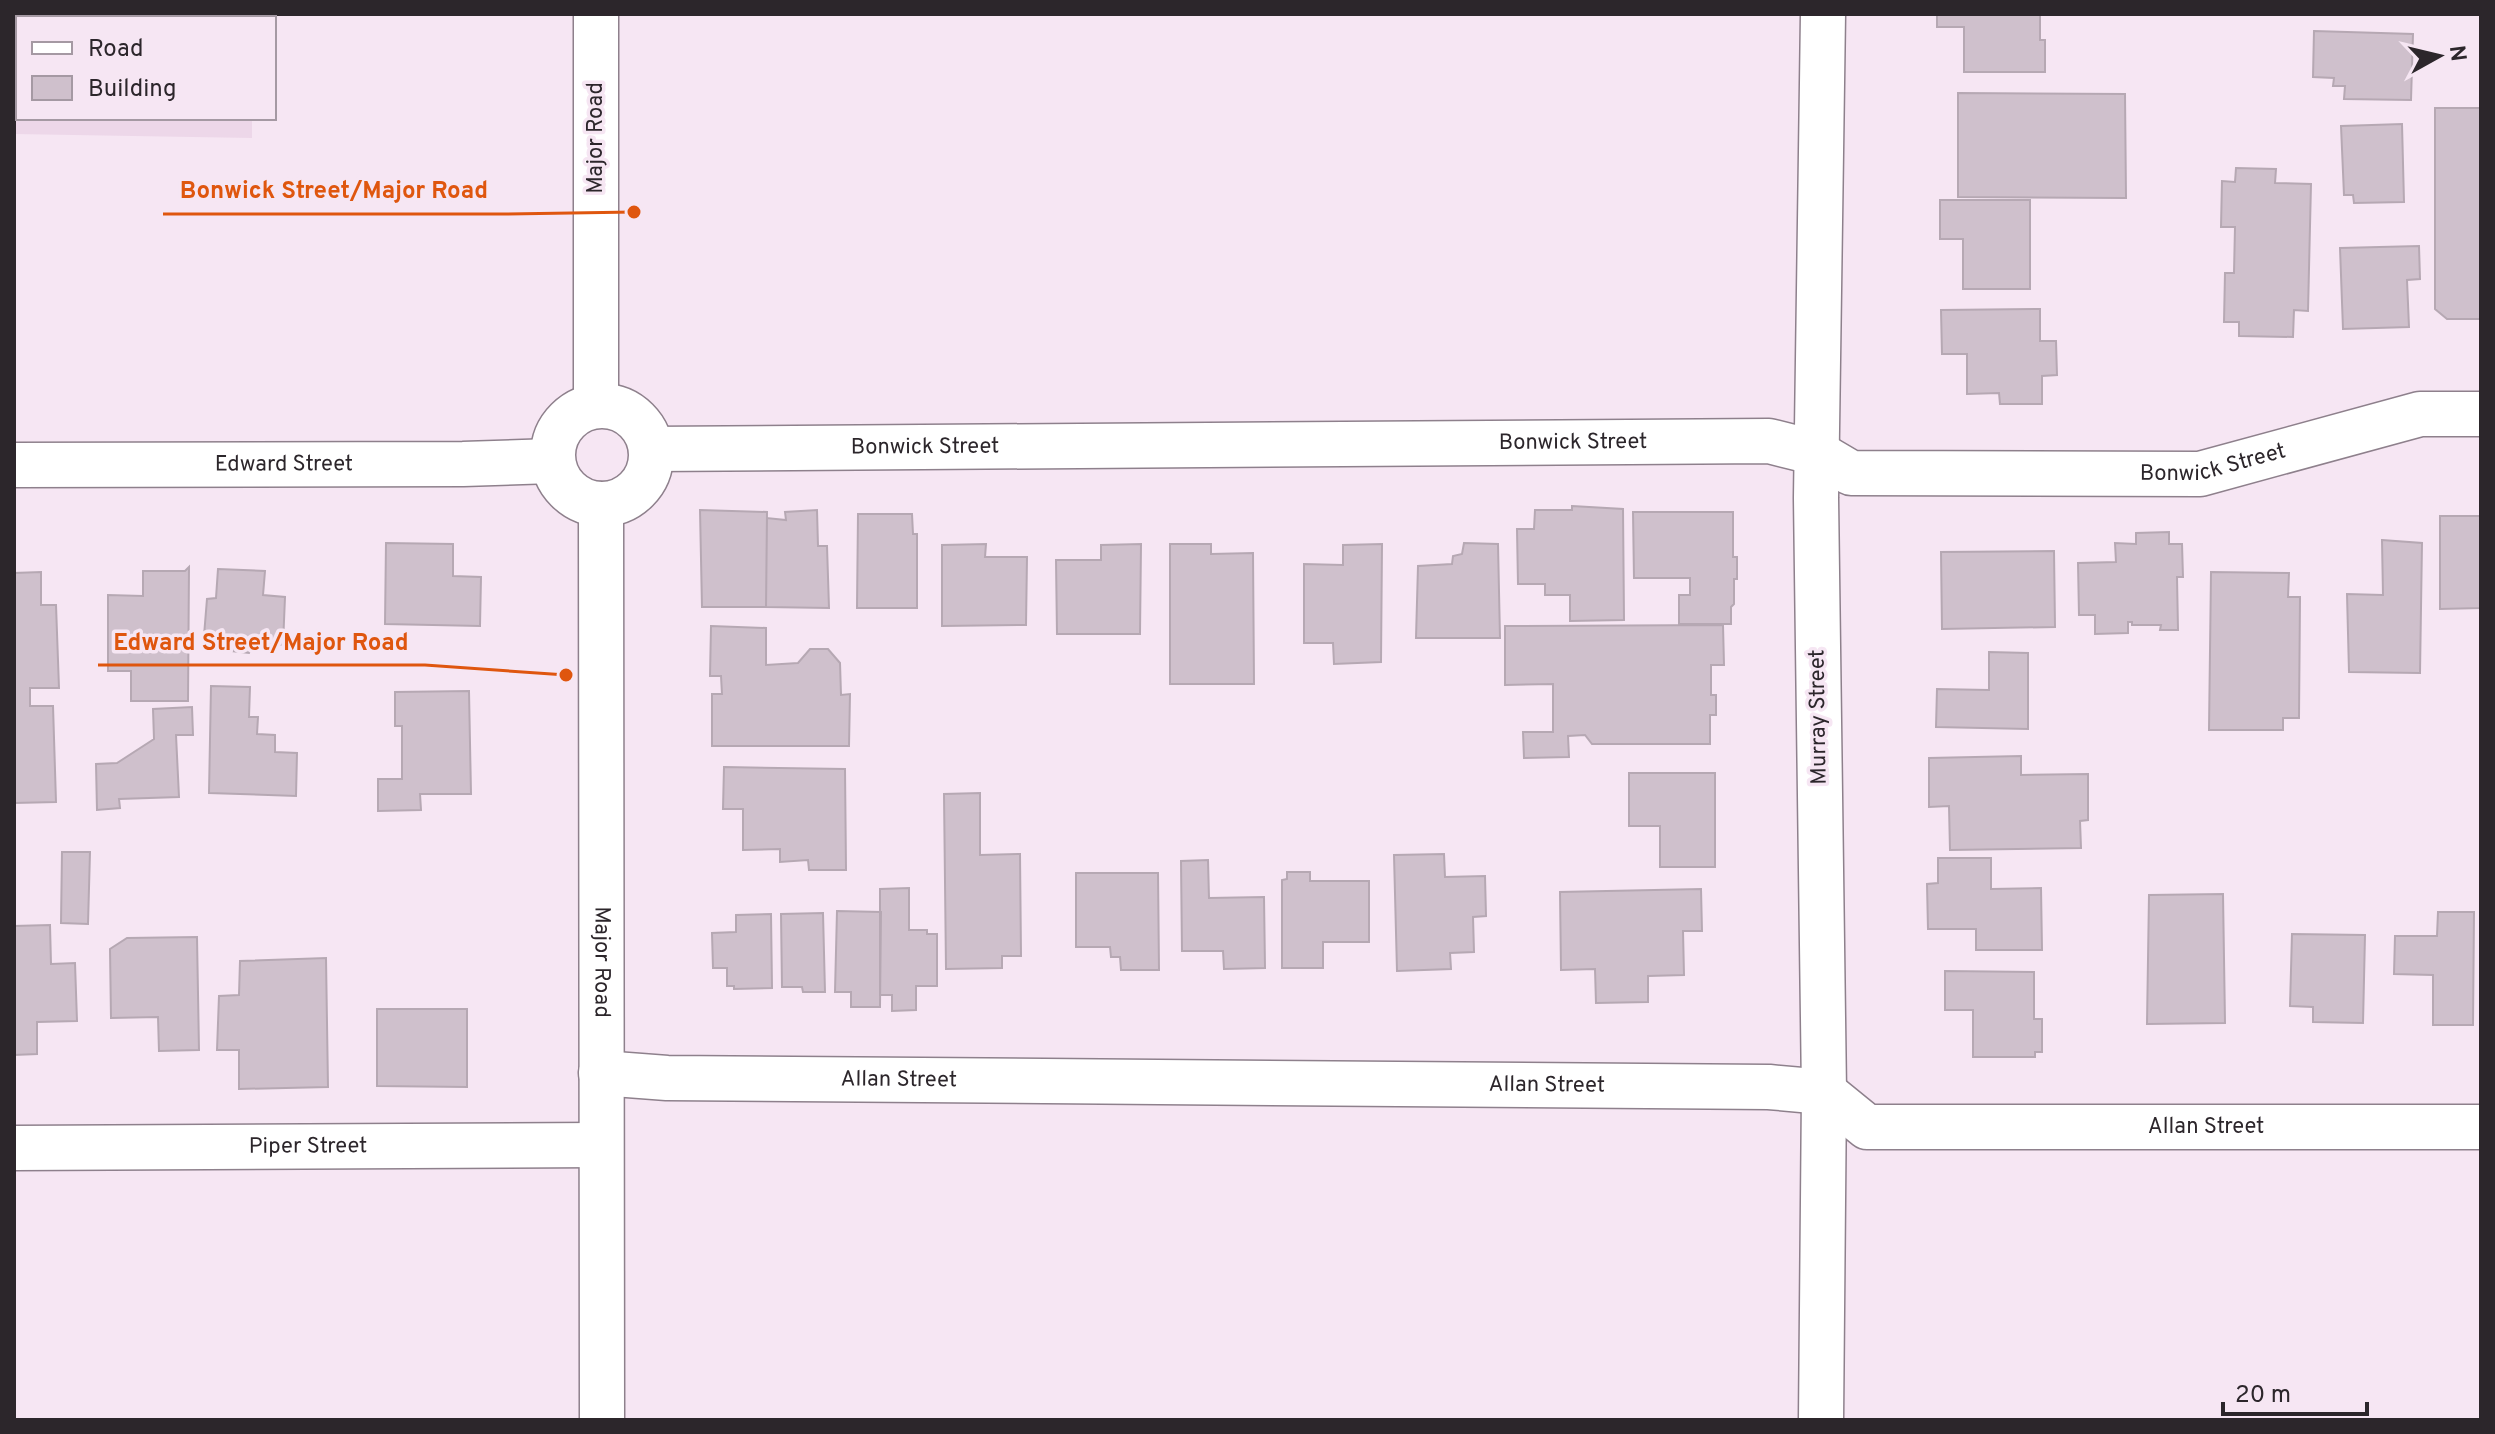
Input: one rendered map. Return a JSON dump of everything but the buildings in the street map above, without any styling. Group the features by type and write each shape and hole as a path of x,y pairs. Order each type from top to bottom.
{"street":[{"name":"Major Road","path":"596,14 596,405"},
{"name":"Murray Street","path":"1821,1420 1824,1092 1817,453 1823,14"},
{"path":"596,405 626,411 647,434 651,449 651,463 638,488 628,497 601,504 574,496 556,475 552,461 558,430 581,409 596,405"},
{"name":"Bonwick Street","path":"651,449 1769,441 1817,453 1851,473 2200,474 2420,414 2481,414"},
{"name":"Edward Street","path":"14,465 552,461"},
{"name":"Major Road","path":"601,504 602,1420"},
{"name":"Allan Street","path":"601,1073 667,1078 1769,1087 1824,1092 1867,1127 2481,1127"},
{"name":"Piper Street","path":"14,1148 600,1145"}],"shaded area":[{"path":"14,14 251,14 16,16 16,120 252,120 252,138 14,134"}],"place":[{"name":"Bonwick Street/Major Road","path":"634,212"},
{"name":"Edward Street/Major Road","path":"566,675"}]}
